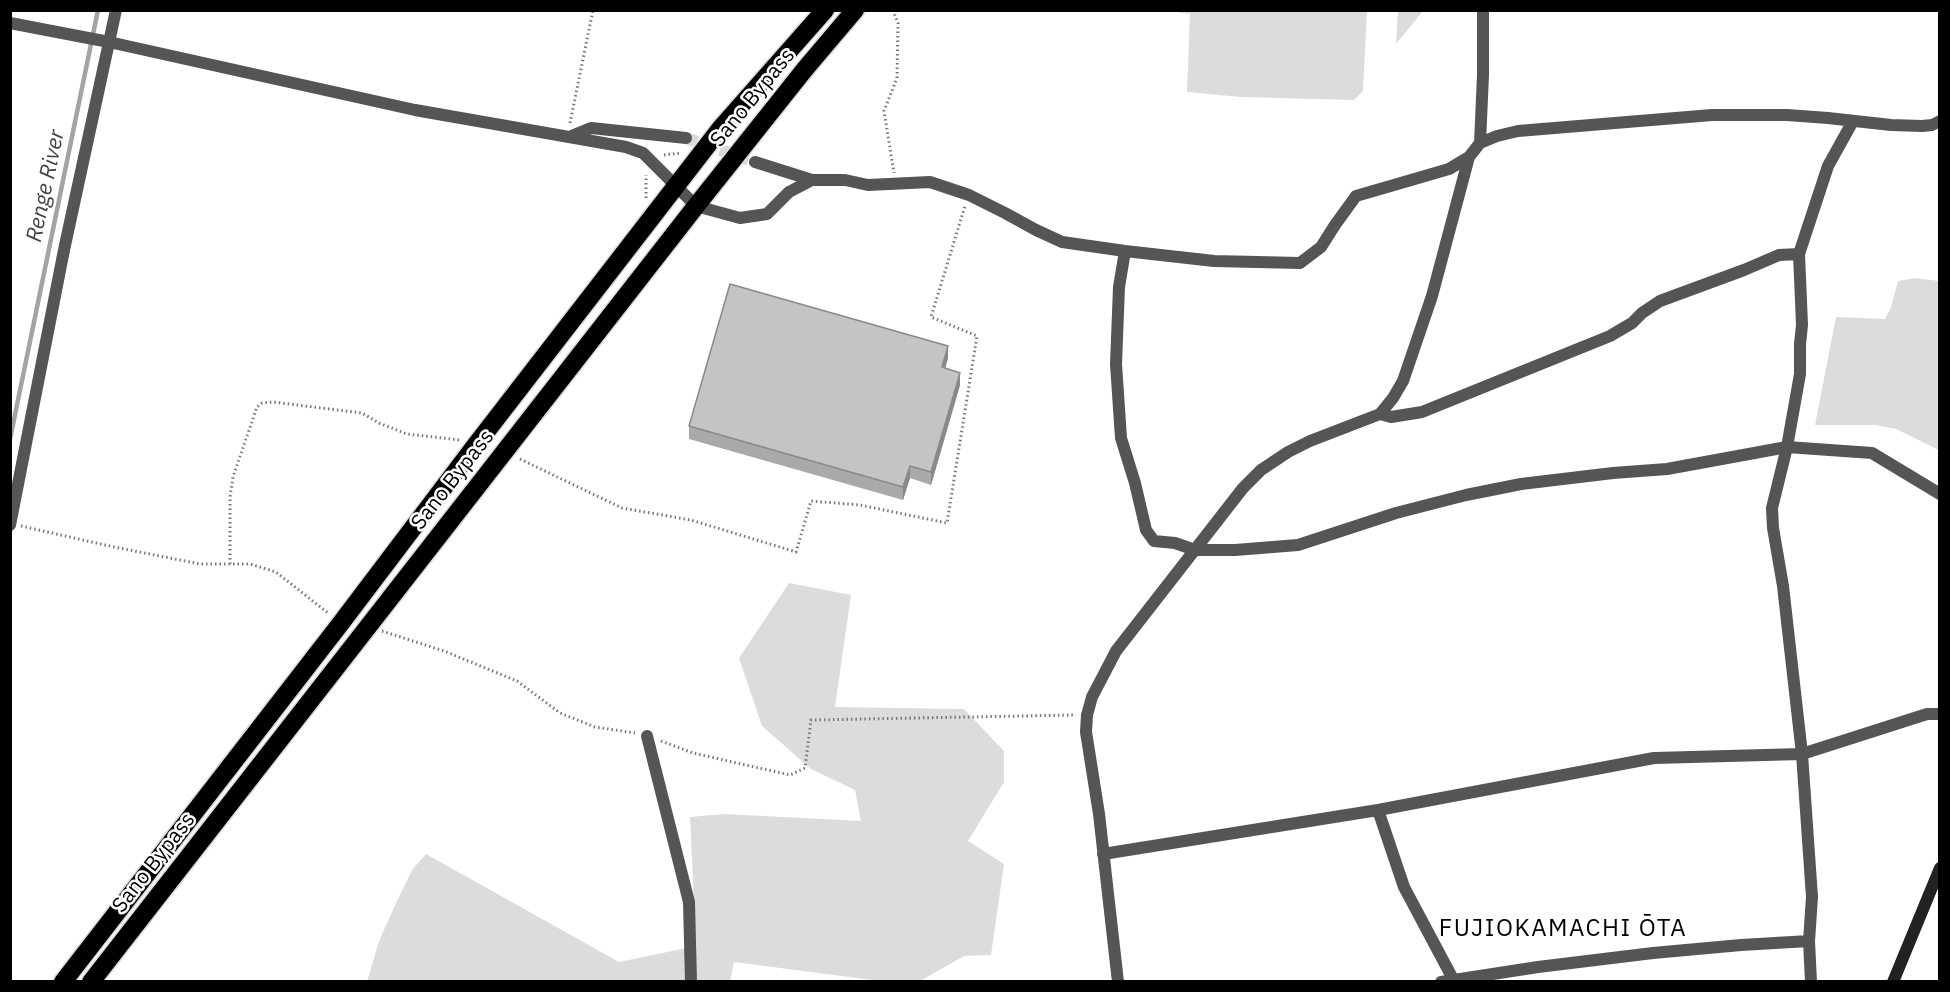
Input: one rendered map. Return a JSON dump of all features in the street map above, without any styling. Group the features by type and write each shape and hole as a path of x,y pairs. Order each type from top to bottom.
{"highway":[{"name":"Sano Bypass","path":"63,981 720,129 825,10"},
{"name":"Sano Bypass","path":"91,981 696,206 855,10"}],"street":[{"path":"11,524 63,250 106,42 116,10"},
{"path":"1118,981 1099,814 1086,732 1087,715 1092,697 1116,651 1243,488 1261,470 1310,441 1380,414 1403,381 1432,296 1470,157 1479,143 1483,75 1483,10"},
{"path":"10,23 415,110 626,147 643,153 696,206 740,218 767,214 789,192 812,180"},
{"path":"1479,143 1518,131 1686,117 1787,115 1922,126 1940,121"},
{"path":"1811,981 1809,941 1812,897 1802,754 1772,508 1787,447 1800,374 1802,325 1799,254 1828,166 1853,121"},
{"path":"567,137 591,128 686,138"},
{"path":"755,162 812,180 844,180 868,185 930,182 969,195 1062,242 1214,261 1300,263 1321,247 1356,196 1449,169 1470,157"},
{"path":"1125,251 1119,287 1116,364 1121,438 1146,530 1154,541 1175,543 1195,550 1235,550 1298,545 1396,513 1467,495 1544,481 1613,472 1667,469 1787,447 1872,453 1940,494"},
{"path":"1380,414 1391,417 1422,412 1610,336 1632,323 1660,301 1779,255 1799,254"},
{"path":"1103,854 1378,810 1654,758 1802,754 1927,714 1940,714"},
{"path":"647,736 689,902 691,981"},
{"path":"1378,810 1404,887 1447,980 1641,955 1809,941"},
{"path":"1893,981 1940,868"}],"path":[{"path":"567,137 593,10"},
{"path":"893,10 898,23 897,78 884,111 896,183"},
{"path":"504,451 622,508 691,520 796,552 811,501 860,506 947,523 977,336 931,317 969,195"},
{"path":"230,564 230,496 233,477 257,407 262,403 273,402 362,413 378,423 407,434 463,440 475,447"},
{"path":"11,524 200,564 250,564 276,572 341,623"},
{"path":"370,624 386,633 444,651 517,681 560,713 595,727 647,736 693,753 790,775 805,768 811,720 1087,715"}],"shaded area":[{"path":"1172,11 1367,11 1363,91 1354,100 1241,97 1187,92 1190,14"},
{"path":"1398,11 1423,11 1396,44"},
{"path":"1916,278 1939,281 1939,450 1896,429 1875,425 1815,425 1836,317 1885,319 1898,281"},
{"path":"789,583 851,595 835,707 964,709 1004,751 1004,782 968,841 1004,864 991,955 964,956 920,981 880,981 734,962 730,981 367,982 379,941 398,899 412,870 426,854 619,962 696,946 690,817 725,814 861,821 855,790 811,769 762,726 739,658"}],"building":[{"path":"730,284 948,346 942,367 960,373 931,472 910,466 903,487 689,426"}],"waterway":[{"name":"Renge River","path":"10,439 98,10"}],"tunnel":[{"path":"686,138 755,162"}],"district":[{"name":"FUJIOKAMACHI ŌTA","path":"1563,929"}]}
